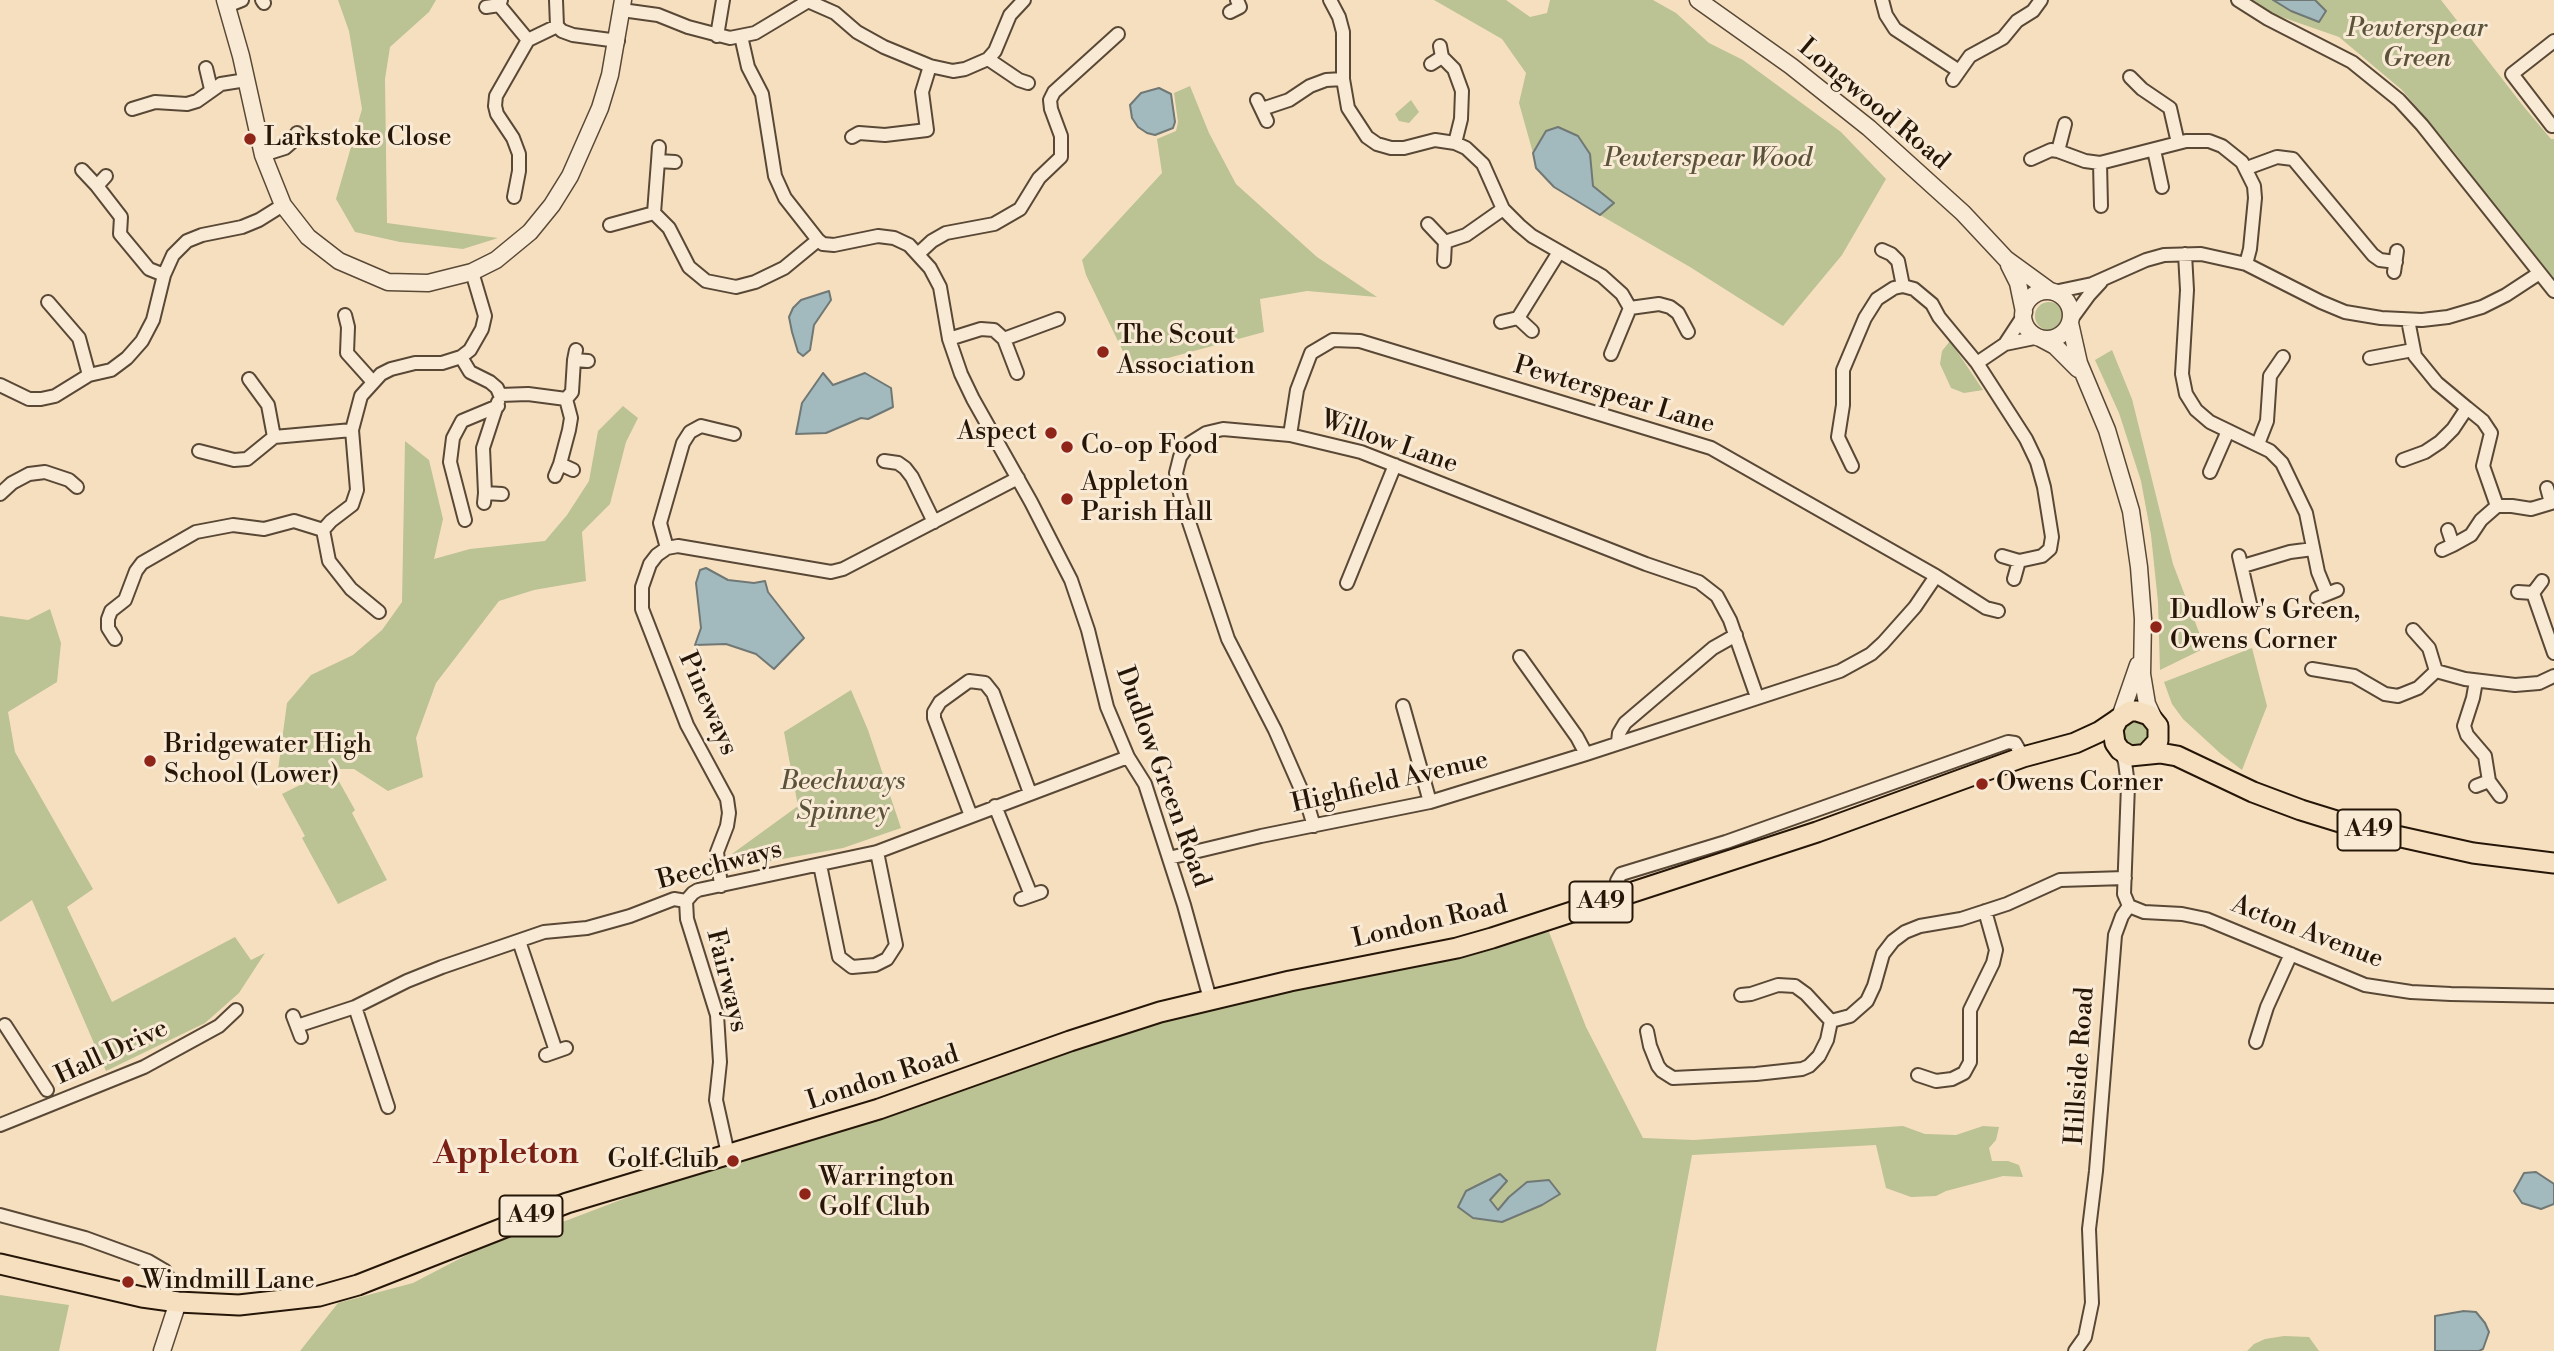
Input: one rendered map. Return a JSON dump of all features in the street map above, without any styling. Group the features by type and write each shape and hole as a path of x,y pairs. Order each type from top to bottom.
{"highway":[{"path":"2119,750 2113,736 2119,718 2137,711 2155,721 2159,734 2158,741 2145,755"},
{"name":"London Road","path":"0,1264 172,1302 205,1305 299,1300 338,1291 555,1207 879,1110 1093,1034 1210,999 1457,948 1619,896 1817,832 2023,757 2075,743 2119,718"},
{"name":"A49","path":"2155,721 2178,749 2194,763"},
{"name":"London Road","path":"2075,743 2101,743 2119,750"},
{"name":"A49","path":"2119,750 2130,756 2169,754 2265,796 2356,827 2473,853 2554,863"}],"street":[{"path":"556,0 557,26"},
{"path":"717,36 723,0"},
{"path":"231,2 263,155 283,205 308,237 323,250 353,268 388,282 428,283 472,272 496,260 530,232 552,205 570,176 600,108 618,41 623,5 717,36 741,36 755,33 810,1 835,13 857,32 884,47 930,66 953,71 988,59 995,51 1010,15 1024,0"},
{"path":"1330,0 1343,32 1343,79 1348,108 1367,137 1377,144 1391,148 1404,148 1435,140 1455,143 1475,155 1483,164 1503,209 1532,236 1602,276 1622,294 1630,308"},
{"name":"Longwood Road","path":"1698,0 1791,66 1869,128 1963,214 2006,260 2052,292"},
{"path":"1882,0 1886,15 1895,29 1956,76 1975,51 2003,38 2017,21 2033,11 2042,0"},
{"path":"2238,0 2275,23 2352,62 2399,100 2554,291"},
{"path":"495,4 528,40"},
{"path":"514,197 519,154 513,138 497,114 496,96 528,40 557,26"},
{"path":"557,26 573,35 618,41"},
{"path":"741,36 748,67 762,94 775,176 785,198 818,240 823,244 834,244 886,237 909,245 919,253 946,233 994,224 1008,218 1020,209 1039,178 1067,158 1050,100 1054,92 1118,34"},
{"path":"2552,126 2512,74 2554,41"},
{"path":"1438,56 1454,69 1462,91 1461,119 1455,143"},
{"path":"988,59 1018,80 1028,83"},
{"path":"851,138 859,133 885,135 931,130 922,92 930,66"},
{"path":"206,68 211,89"},
{"path":"2130,76 2141,89 2170,108 2178,143"},
{"path":"1262,110 1289,100 1310,86 1326,80 1343,79"},
{"path":"132,109 155,102 187,104 197,101 221,84 246,80"},
{"path":"2058,150 2065,124"},
{"path":"263,155 285,148 293,141 298,130"},
{"path":"2031,159 2051,150 2058,150 2085,161 2100,163 2178,143 2202,141 2222,146 2238,157 2247,168 2254,186 2250,249 2246,264"},
{"path":"659,147 654,213 669,228 689,267 706,281 727,287 746,285 774,274 818,240"},
{"path":"2154,150 2159,191"},
{"path":"2247,168 2277,157 2293,159 2376,258 2396,262"},
{"path":"658,161 675,162"},
{"path":"2100,163 2101,206"},
{"path":"82,170 102,181 121,217 120,234 149,270 164,275"},
{"path":"0,385 29,399 41,399 55,396 89,375 111,370 127,358 142,341 153,320 164,275 173,255 187,241 250,223 283,205"},
{"path":"1445,242 1465,235 1503,209"},
{"path":"608,226 654,213"},
{"path":"1428,224 1445,242 1444,261"},
{"path":"1882,250 1898,261 1903,286"},
{"path":"1501,322 1518,318 1559,252"},
{"name":"Dudlow Green Road","path":"919,253 940,288 949,339 973,400 1018,478 1070,580 1088,630 1107,707 1128,757 1145,784 1192,930 1210,999"},
{"path":"1977,363 2005,344 2033,296 2078,288 2146,260 2185,254 2215,256 2246,264 2309,297 2345,312 2408,320 2437,318 2482,307 2507,295 2538,274"},
{"path":"2185,254 2187,290 2183,384 2186,394 2196,410 2210,422 2258,444 2277,456 2287,471 2306,513 2318,572 2327,594"},
{"name":"Longwood Road","path":"2006,260 2018,283 2024,313"},
{"path":"323,530 352,505 356,498 352,430 361,396 381,374 403,365 442,363 461,357 477,341 485,316 472,272"},
{"path":"2005,344 2040,337 2054,338 2061,334 2104,279"},
{"path":"1846,462 1838,437 1846,359 1877,299 1894,288 1903,286 1913,289 1924,296 1977,363 2026,439 2044,487 2052,543 2047,553 2020,561 2003,556"},
{"path":"2052,292 2066,301 2070,308 2070,322 2084,376 2116,457 2131,511 2143,619 2141,656 2147,704 2155,721"},
{"path":"48,302 79,338 89,375"},
{"path":"1630,308 1659,304 1670,307 1678,313 1688,332"},
{"path":"1611,354 1630,308"},
{"path":"2024,313 2027,328 2064,354 2084,376"},
{"path":"345,315 348,327 347,354 373,382"},
{"path":"1518,318 1532,331"},
{"path":"1004,339 1058,319"},
{"path":"2408,320 2413,349 2437,383 2487,425 2491,433 2483,466 2497,506"},
{"path":"949,339 981,329 994,330 1004,339 1017,373"},
{"name":"Pewterspear Lane","path":"1290,435 1297,390 1311,353 1334,340 1360,341 1711,448 1936,576 1986,608 1998,611"},
{"path":"2370,358 2413,349"},
{"path":"566,399 572,392 575,355 588,362"},
{"path":"2258,444 2267,421 2270,376 2284,356"},
{"path":"461,357 470,372 497,388 499,400 482,448 485,498 502,495"},
{"path":"247,378 268,405 274,437"},
{"path":"465,520 450,463 453,438 463,421 499,400 528,394 566,399"},
{"path":"566,399 570,418 557,470 573,470"},
{"path":"2403,461 2440,442 2467,408"},
{"path":"734,434 701,426 690,432 683,443 660,523 667,548 678,545 692,547 831,572 843,569 1018,478"},
{"name":"Willow Lane","path":"1314,826 1307,803 1275,730 1228,639 1181,498 1177,464 1183,450 1197,436 1223,429 1290,435 1360,452 1646,564 1699,582 1717,596 1736,635"},
{"path":"199,451 248,466 274,437 352,430"},
{"path":"2210,472 2228,431"},
{"path":"884,461 898,463 905,468 934,522"},
{"path":"1347,583 1395,465"},
{"path":"0,494 12,483 29,474 45,472 69,480 77,487"},
{"path":"2448,530 2448,548 2471,536 2481,520 2497,506 2531,509 2553,503 2547,488"},
{"path":"106,632 111,611 125,600 136,571 142,563 195,532 233,524 264,530 294,521 323,530"},
{"path":"323,530 329,561 351,589 379,611"},
{"name":"Pineways","path":"667,548 650,564 642,587 642,609 687,725 727,799 727,825 717,852 721,886"},
{"path":"2251,608 2241,561 2314,549"},
{"path":"2014,579 2020,561"},
{"name":"Highfield Avenue","path":"1169,858 1430,802 1840,671 1871,654 1914,607 1936,576"},
{"path":"2533,593 2542,582"},
{"path":"2518,592 2533,593"},
{"path":"2533,593 2554,653"},
{"path":"2411,629 2429,648 2436,671"},
{"path":"1618,743 1619,733 1625,723 1713,648 1736,635 1756,697"},
{"path":"2119,718 2141,656"},
{"path":"1520,657 1577,737 1586,754"},
{"path":"2311,669 2354,676 2385,694 2398,696 2418,688 2436,671"},
{"path":"2436,671 2476,681 2524,685 2539,683 2554,676"},
{"path":"971,816 934,718 934,712 940,702 969,681 985,683 993,693 1030,793"},
{"path":"2476,681 2464,726 2467,735 2485,756 2489,781 2500,796"},
{"path":"1403,706 1430,802"},
{"path":"2119,750 2127,769 2124,894 2129,906"},
{"path":"2128,785 2134,769 2145,755"},
{"name":"Beechways","path":"297,1027 355,1007 419,976 544,932 587,928 630,916 674,899 686,901 693,892 877,852 1128,757"},
{"path":"2476,786 2489,781"},
{"path":"995,806 1031,895"},
{"path":"820,865 839,957 852,967 875,965 887,959 896,945 877,852"},
{"path":"1831,1021 1850,1016 1867,1001 1883,954 1899,936 1912,928 1947,923 2007,904 2066,879 2124,878"},
{"name":"Fairways","path":"686,901 687,919 717,1014 720,1062 716,1100 728,1154"},
{"name":"Acton Avenue","path":"2129,906 2144,912 2206,919 2348,979 2382,988 2451,994 2554,996"},
{"name":"Hillside Road","path":"2075,1351 2085,1337 2092,1303 2089,1229 2115,936 2122,916 2129,906"},
{"path":"1916,1074 1936,1081 1952,1079 1964,1073 1970,1062 1970,1010 1993,963 1996,950 1985,911"},
{"path":"519,941 556,1051"},
{"path":"2256,1042 2267,1007 2291,954"},
{"path":"1738,994 1751,994 1790,984 1806,994 1831,1021"},
{"path":"355,1007 388,1107"},
{"name":"Hall Drive","path":"0,1125 144,1067 219,1026 236,1010"},
{"path":"1648,1029 1655,1059 1662,1072 1679,1079 1786,1072 1809,1066 1824,1048 1831,1021"},
{"path":"2,1022 47,1090"},
{"path":"0,1216 85,1238 148,1261 164,1271 172,1302 162,1351"}],"green space":[{"path":"338,0 436,0 429,12 390,47 385,79 387,223 498,238 463,249 400,242 355,232 336,199 362,109 349,31"},
{"name":"Pewterspear Wood","path":"1434,0 1506,0 1530,17 1547,13 1550,0 1653,0 1676,13 1709,43 1743,60 1841,132 1886,179 1842,255 1783,326 1690,267 1600,215 1614,203 1593,186 1590,154 1558,127 1546,131 1533,153 1519,103 1526,73 1502,39"},
{"name":"Pewterspear Green","path":"2242,0 2441,0 2524,107 2551,139 2554,139 2554,284 2455,153 2402,90 2339,37"},
{"path":"1190,86 1209,133 1236,184 1317,257 1377,297 1307,291 1260,299 1264,332 1131,368 1086,275 1082,260 1162,173 1157,139 1176,131 1178,122 1174,93"},
{"path":"1411,100 1419,112 1409,123 1399,121 1395,114"},
{"path":"2049,302 2059,306 2063,316 2059,326 2049,330 2039,326 2035,316 2039,306"},
{"path":"1950,341 1983,390 1964,393 1951,388 1940,364 1942,351"},
{"path":"2112,350 2132,399 2173,564 2205,648 2160,670 2158,602 2151,535 2141,481 2119,413 2095,360"},
{"path":"623,406 638,418 626,442 610,504 582,532 586,581 534,590 499,601 436,683 416,738 423,777 388,791 354,769 332,769 355,810 352,813 387,880 338,904 302,838 305,836 282,794 330,770 278,770 287,703 311,675 353,655 382,630 402,602 405,441 429,460 443,519 434,559 470,549 545,541 567,515 589,481 598,431"},
{"path":"50,609 61,643 57,682 8,712 15,752 93,889 67,907 112,1002 235,937 251,960 265,953 239,993 205,1023 106,1071 32,900 0,922 0,616 28,620"},
{"path":"2252,648 2267,706 2242,770 2183,719 2172,704 2164,682"},
{"name":"Beechways Spinney","path":"851,690 868,730 901,828 843,848 738,867 727,864 725,859 798,806 784,732"},
{"path":"2136,719 2146,723 2150,733 2146,743 2136,747 2126,743 2122,733 2126,723"},
{"name":"Warrington Golf Club","path":"1549,932 1586,1027 1643,1138 1694,1140 1903,1126 1925,1134 1956,1135 1983,1126 1999,1127 1996,1140 1989,1148 1992,1161 2008,1161 2019,1165 2023,1177 2003,1176 1936,1196 1911,1197 1886,1188 1876,1145 1692,1155 1656,1351 300,1351 338,1303 413,1283 484,1246 568,1220 767,1144 1070,1041 1433,952"},
{"path":"0,1295 69,1305 59,1351 0,1351"},
{"path":"2284,1336 2309,1337 2319,1351 2247,1351 2265,1339"}],"water":[{"path":"2273,0 2315,0 2326,11 2319,22 2291,11"},
{"path":"1159,88 1171,94 1175,122 1173,128 1155,135 1138,127 1132,118 1130,105 1141,93"},
{"path":"1558,127 1578,136 1590,154 1593,186 1614,203 1600,215 1554,187 1536,168 1533,153 1546,131"},
{"path":"829,291 831,300 814,325 810,350 803,356 798,352 789,317 801,300"},
{"path":"823,373 833,385 865,373 891,388 893,407 868,419 861,418 826,433 796,434 802,403"},
{"path":"706,568 728,580 754,583 765,581 768,592 804,638 774,669 756,654 726,644 695,645 701,628 696,583 700,570"},
{"path":"2536,1172 2554,1184 2554,1204 2541,1209 2522,1203 2514,1191 2524,1173"},
{"path":"1500,1174 1507,1181 1490,1200 1498,1210 1527,1182 1549,1180 1560,1194 1502,1222 1473,1218 1458,1207 1466,1191"},
{"path":"2464,1311 2476,1312 2485,1323 2489,1332 2483,1349 2435,1351 2435,1316"}],"place":[{"name":"Larkstoke Close","path":"250,139"},
{"name":"The Scout Association","path":"1103,352"},
{"name":"Aspect","path":"1051,433"},
{"name":"Co-op Food","path":"1067,447"},
{"name":"Appleton Parish Hall","path":"1067,499"},
{"name":"Dudlow's Green, Owens Corner","path":"2156,627"},
{"name":"Bridgewater High School (Lower)","path":"150,761"},
{"name":"Owens Corner","path":"1982,784"},
{"name":"Golf Club","path":"733,1161"},
{"name":"Warrington Golf Club","path":"805,1194"},
{"name":"Windmill Lane","path":"128,1282"}],"district":[{"name":"Appleton","path":"506,1155"}]}
